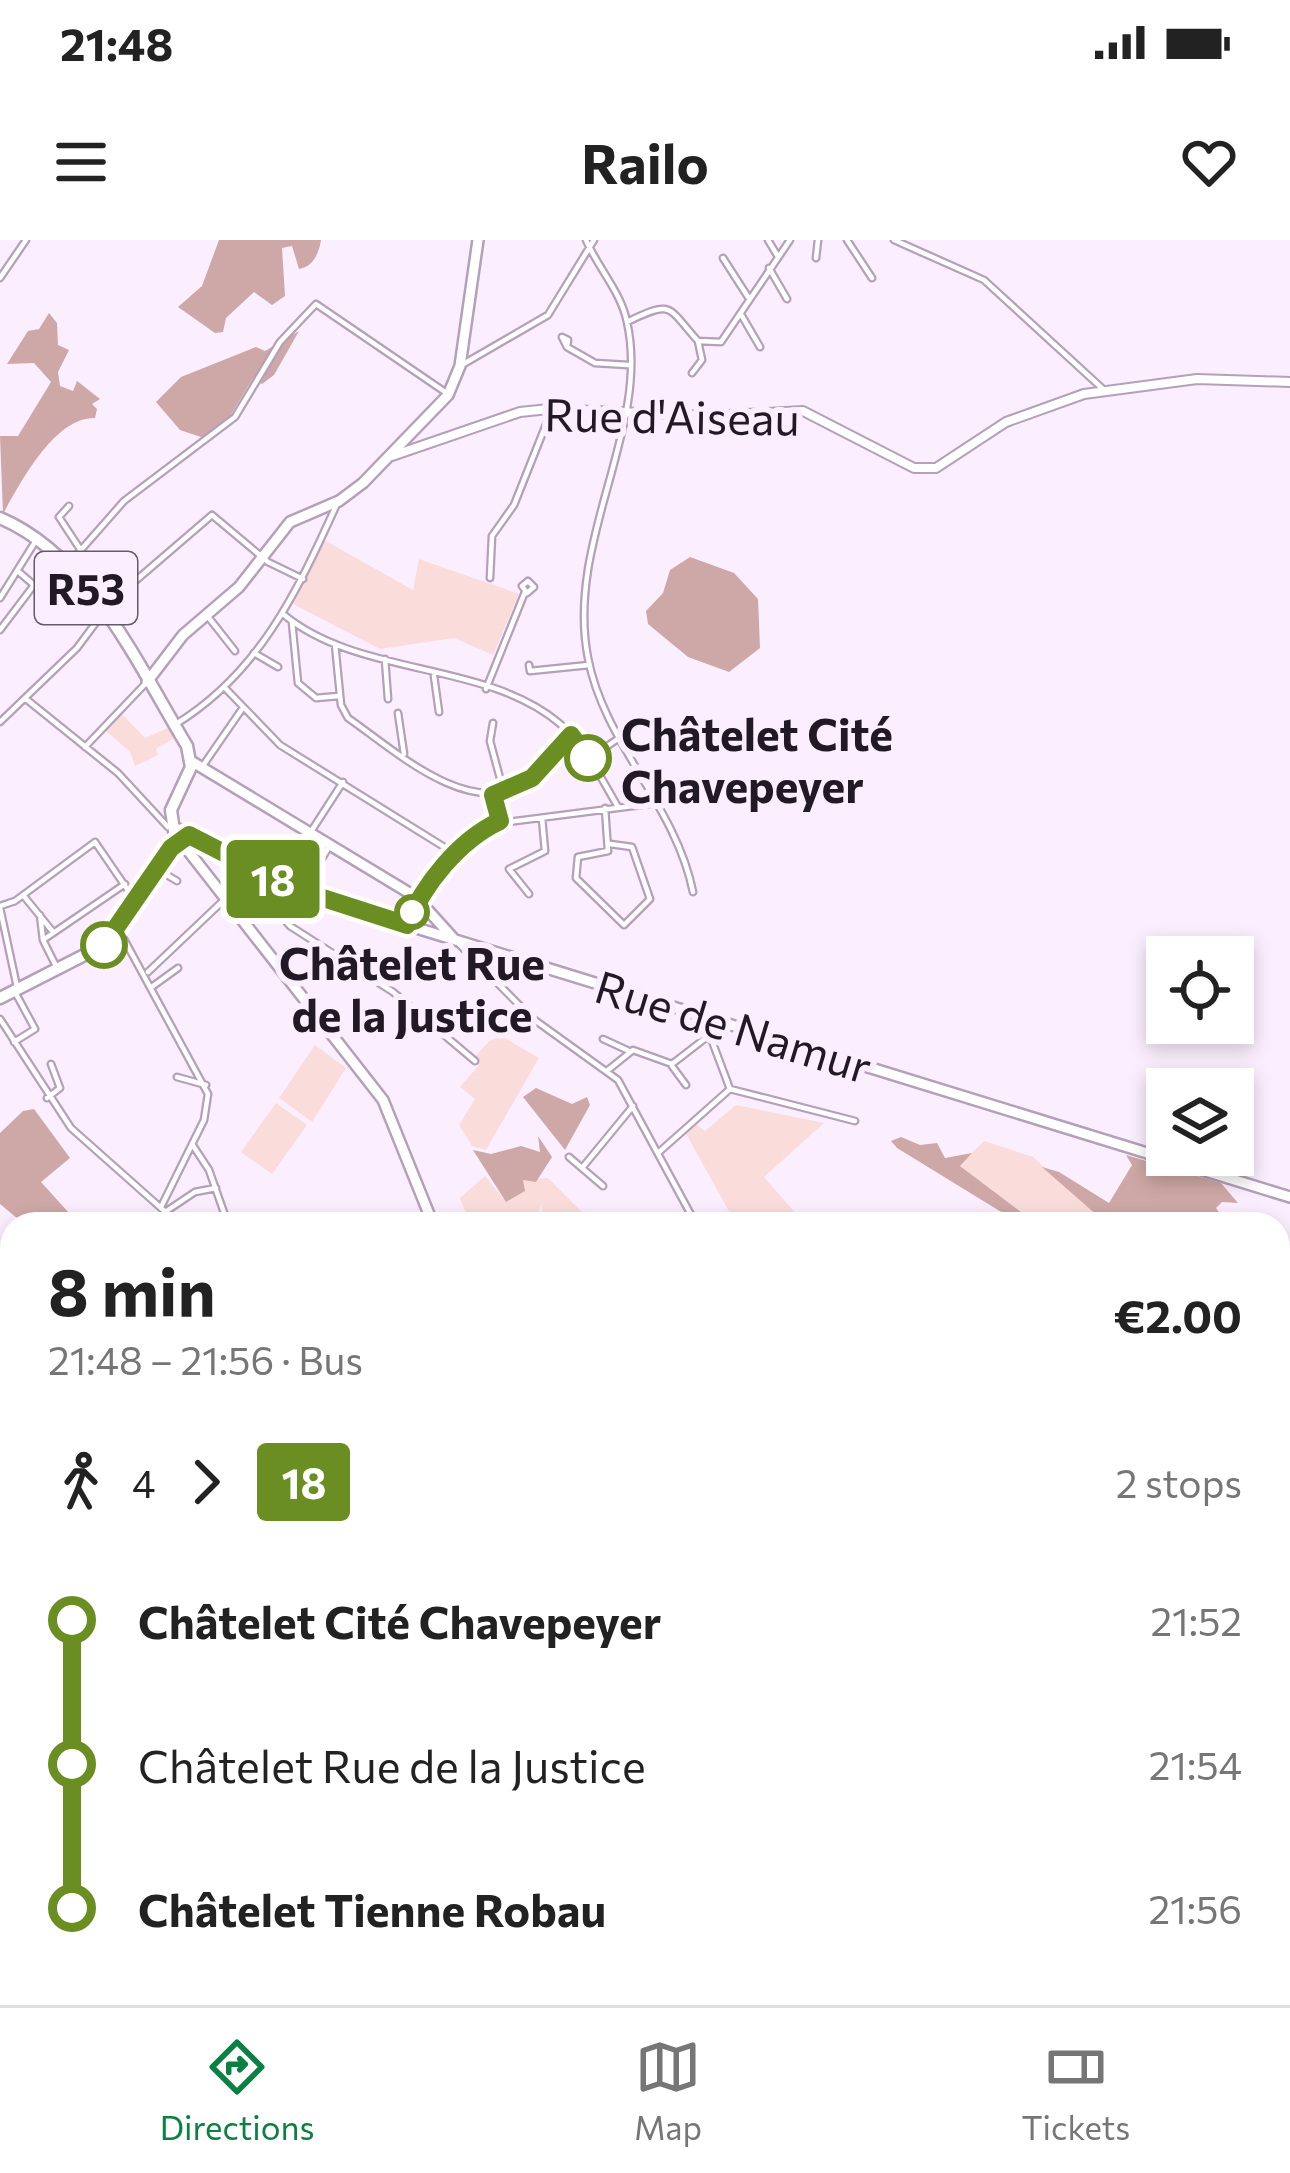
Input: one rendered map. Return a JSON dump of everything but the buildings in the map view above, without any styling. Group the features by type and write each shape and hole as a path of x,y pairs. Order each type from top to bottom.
{"main road":[{"path":"150,680 182,634 263,558 290,522 339,501 448,395 460,366 478,240"},
{"name":"R53","path":"0,518 37,538 66,564 150,680 197,764"},
{"path":"428,1212 383,1100 178,837 171,804 197,764 416,897 453,938"},
{"path":"0,996 86,958 119,930 178,837"},
{"name":"Rue de Namur","path":"178,837 302,892 1290,1197"}],"street":[{"path":"0,278 26,240"},
{"path":"590,240 627,321 628,365 625,409 582,580 590,665 656,803 672,824 693,892"},
{"path":"767,240 777,256"},
{"path":"698,340 722,342 790,240"},
{"path":"816,240 816,258"},
{"path":"847,240 872,278"},
{"path":"894,240 984,280 1104,390"},
{"path":"460,366 548,315 590,248"},
{"path":"723,258 748,297"},
{"path":"768,267 788,299"},
{"path":"0,630 34,585 66,564 124,501 235,417 280,342 316,304 337,314 448,395"},
{"path":"627,321 661,307 674,310 698,340 702,360 692,373"},
{"path":"740,314 760,347"},
{"path":"567,347 595,363 628,365"},
{"name":"Rue d'Aiseau","path":"389,457 520,412 625,409 710,416 802,411 896,460 925,468 946,464 1006,422 1104,390 1197,379 1290,382"},
{"path":"490,578 491,536 514,505 552,409"},
{"path":"174,724 226,689 283,614 339,501"},
{"path":"69,506 59,518 80,549"},
{"path":"0,722 102,612 212,515 263,558 303,580"},
{"path":"0,598 20,573 37,538"},
{"path":"20,573 34,585"},
{"path":"486,689 526,592"},
{"path":"206,614 235,651"},
{"path":"283,614 335,644 536,708 571,735 618,807"},
{"path":"292,622 298,683 316,698 340,696"},
{"path":"335,644 343,711 460,789 504,793 532,778 571,735"},
{"path":"254,652 278,667"},
{"path":"385,659 388,699"},
{"path":"529,665 530,671 590,665"},
{"path":"434,674 439,712"},
{"path":"85,747 150,680"},
{"path":"226,689 280,745 457,855"},
{"path":"16,989 106,939 178,837 28,696"},
{"path":"197,764 242,710"},
{"path":"398,713 404,754"},
{"path":"493,723 490,741 504,793"},
{"path":"606,746 622,736"},
{"path":"147,972 230,903 276,880 343,782"},
{"path":"493,795 500,821"},
{"path":"407,925 416,897 457,855 500,821 656,803"},
{"path":"156,813 171,804"},
{"path":"604,808 610,844 604,854 576,859 576,878 624,925 650,899 632,847 610,844"},
{"path":"529,894 509,868 545,850 542,815"},
{"path":"14,1042 34,1029 16,989 0,907 95,842 134,898"},
{"path":"302,892 330,845"},
{"path":"157,869 177,881"},
{"path":"43,940 125,884"},
{"path":"259,890 290,926 393,992 475,1061"},
{"path":"22,895 53,932"},
{"path":"40,915 43,940 57,968"},
{"path":"119,930 147,972 206,1085 207,1108 164,1208"},
{"path":"453,938 532,1018 608,1070 633,1106 690,1212"},
{"path":"153,986 178,968"},
{"path":"712,1018 710,1033 730,1089"},
{"path":"0,1019 47,1098 81,1138 168,1212"},
{"path":"672,1064 710,1033"},
{"path":"603,1039 672,1064 686,1085"},
{"path":"608,1070 629,1051"},
{"path":"47,1098 60,1088 60,1076 52,1064"},
{"path":"177,1077 206,1085"},
{"path":"730,1089 855,1121"},
{"path":"658,1153 730,1089"},
{"path":"582,1168 633,1106"},
{"path":"192,1144 224,1212"},
{"path":"569,1156 603,1186"},
{"path":"164,1208 195,1192 216,1188"}],"shaded area":[{"path":"219,240 321,240 314,259 299,269 292,246 282,248 285,296 272,305 254,292 226,318 223,332 215,333 178,307 202,286"},
{"path":"49,313 57,323 58,345 69,350 58,372 60,386 73,391 77,381 100,399 92,404 97,409 95,418 66,428 41,453 3,514 0,436 18,436 51,382 34,363 7,364 28,331 39,329"},
{"path":"299,331 274,375 262,384 253,378 229,418 204,438 180,430 156,402 181,377 256,347 265,351"},
{"path":"324,540 413,590 419,559 519,594 493,655 454,638 380,649 293,604"},
{"path":"690,557 734,573 758,599 760,648 729,672 688,657 648,624 646,611 663,593 670,570"},
{"path":"122,714 145,738 170,727 176,737 156,749 158,755 135,766 130,752 105,730"},
{"path":"501,1036 539,1058 486,1150 472,1146 459,1125 475,1099 460,1087 479,1065 474,1058 489,1041"},
{"path":"315,1045 346,1068 312,1122 279,1098"},
{"path":"536,1088 572,1104 587,1097 590,1105 565,1150 523,1097"},
{"path":"276,1103 307,1125 272,1174 241,1152"},
{"path":"736,1105 824,1123 764,1177 795,1212 729,1212 685,1132 694,1123 705,1131"},
{"path":"34,1109 70,1158 41,1182 68,1212 10,1212 0,1204 0,1133 23,1111"},
{"path":"538,1136 552,1157 536,1182 523,1180 525,1191 506,1202 473,1150 491,1154 521,1146 540,1152"},
{"path":"901,1137 920,1145 937,1143 945,1158 972,1153 960,1166 1021,1212 1001,1212 891,1141"},
{"path":"984,1141 1033,1157 1094,1212 1021,1212 959,1165"},
{"path":"1126,1155 1146,1161 1146,1176 1197,1176 1221,1183 1238,1203 1222,1202 1216,1208 1219,1212 1093,1212 1042,1167 1059,1172 1109,1203 1132,1165"},
{"path":"485,1176 506,1202 523,1180 548,1178 582,1212 542,1212 541,1204 539,1212 465,1212 460,1198"}],"bus line":[{"name":"18","path":"104,945 119,930 171,848 189,835 292,888 407,925 419,893 484,830 500,821 493,795 532,778 571,735 588,758"}],"place":[{"name":"Châtelet Cité Chavepeyer","path":"588,758"},
{"name":"Châtelet Rue de la Justice","path":"412,912"}]}
